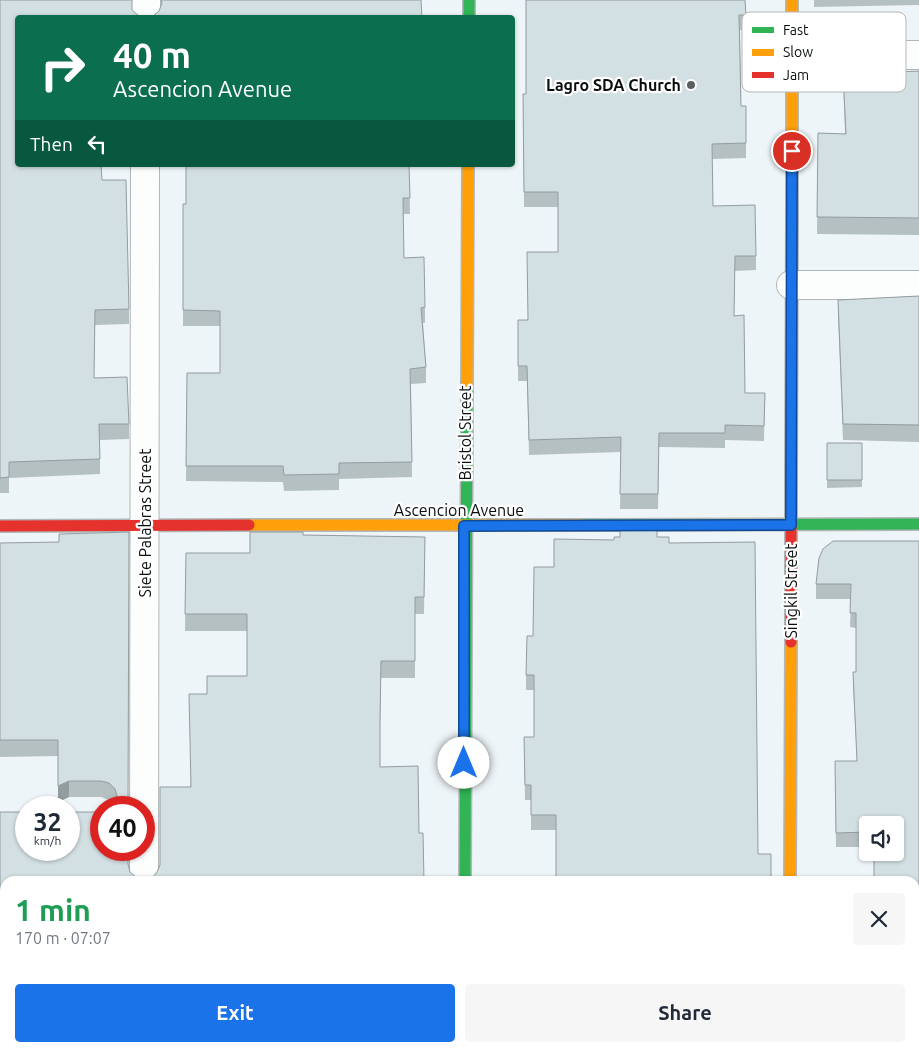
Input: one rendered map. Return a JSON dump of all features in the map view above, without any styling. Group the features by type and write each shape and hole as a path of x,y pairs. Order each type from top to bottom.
{"street":[{"path":"146,0 146,15"},
{"path":"469,0 469,15"},
{"path":"906,55 919,55"},
{"name":"Singkil Street","path":"790,876 792,92"},
{"name":"Siete Palabras Street","path":"144,796 146,167"},
{"name":"Bristol Street","path":"464,876 464,526 468,167"},
{"path":"791,285 919,285"},
{"name":"Ascencion Avenue","path":"0,526 919,524"},
{"name":"Siete Palabras Street","path":"144,861 144,876"}],"building":[{"path":"0,0 132,0 132,10 138,15 15,15 15,167 101,167 102,180 126,180 129,309 95,310 94,378 127,377 129,424 99,424 100,459 9,462 9,477 0,478"},
{"path":"161,0 421,0 422,15 154,15 159,11 162,3"},
{"path":"526,0 745,0 746,12 742,12 742,15 739,15 741,106 746,106 746,143 712,144 713,206 755,205 756,256 735,256 734,316 744,315 745,393 765,393 764,426 725,425 725,433 659,433 658,494 620,494 621,437 529,440 527,366 518,366 518,320 528,320 527,252 558,252 558,192 524,192 523,94 526,94"},
{"path":"919,71 919,218 817,217 818,133 846,134 844,92 906,92 906,72"},
{"path":"186,167 409,167 410,198 403,198 404,258 424,257 425,307 421,308 426,367 410,369 412,462 339,463 339,474 284,475 283,466 186,466 187,373 220,373 220,311 183,310 183,204 186,204"},
{"path":"919,296 919,425 843,424 838,300"},
{"path":"827,443 862,443 862,480 827,480"},
{"path":"620,526 657,526 657,537 669,537 669,543 755,542 758,854 771,854 771,876 556,876 556,815 531,815 531,785 525,785 524,737 534,737 534,675 526,675 527,636 533,636 534,567 554,567 554,539 614,540 614,537 620,537"},
{"path":"129,532 128,796 117,796 115,789 109,783 101,781 69,781 58,786 58,740 0,740 0,543 59,542 59,534"},
{"path":"250,532 303,532 303,535 425,537 424,597 415,597 415,661 381,661 380,720 380,767 418,766 419,833 423,833 424,876 154,876 160,865 160,787 191,787 189,694 207,694 207,676 247,676 247,614 185,614 186,553 250,553"},
{"path":"833,541 919,541 919,876 874,876 874,861 904,861 904,816 859,816 859,832 836,833 835,761 857,761 853,672 856,672 856,613 850,613 851,584 816,584 819,558 823,549"},
{"path":"0,812 15,812 15,861 80,861 80,812 90,812 90,861 128,861 130,872 135,876 0,876"}],"traffic: fast":[{"path":"469,0 469,15"},
{"path":"791,474 792,214"},
{"path":"465,876 467,387"},
{"path":"583,525 919,524"}],"traffic: slow":[{"path":"792,0 792,12"},
{"path":"792,92 792,214"},
{"path":"467,387 468,167"},
{"path":"249,525 583,525"},
{"path":"790,876 791,642"}],"traffic: jam":[{"path":"791,474 791,642"},
{"path":"0,526 249,525"}],"place":[{"name":"Lagro SDA Church","path":"691,85"}],"route":[{"path":"464,763 464,526 791,525 792,151"}]}
